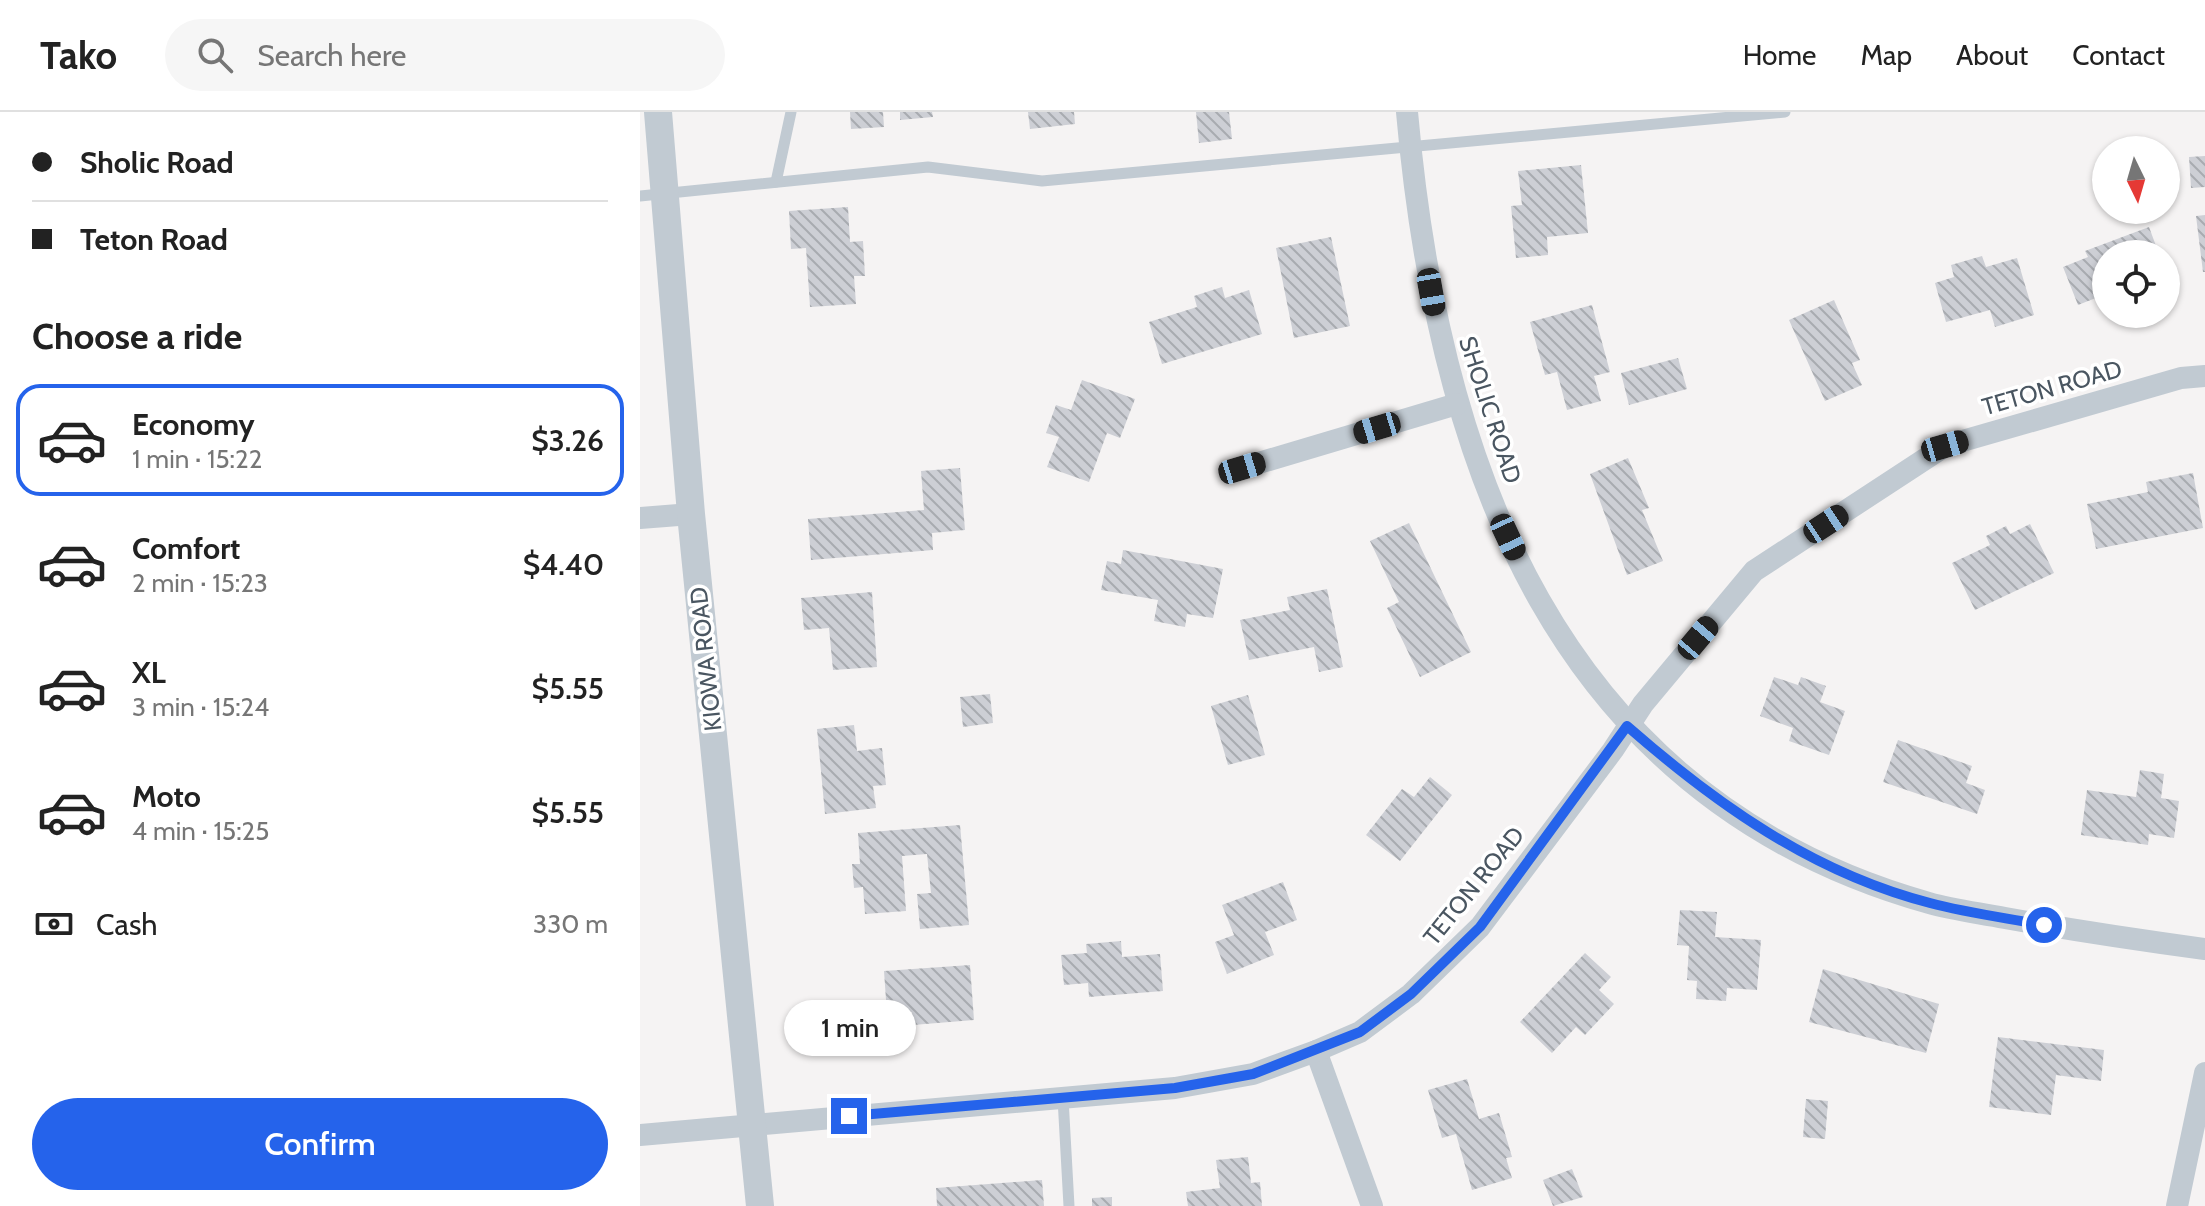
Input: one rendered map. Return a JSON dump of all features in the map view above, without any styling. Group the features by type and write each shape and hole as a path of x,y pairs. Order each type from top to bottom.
{"street":[{"name":"KIOWA ROAD","path":"658,112 652,195 691,514 760,1206"},
{"name":"SHOLIC ROAD","path":"1407,112 1435,320 1457,404 1497,514 1542,608 1588,678 1627,726 1695,785 1760,830 1845,874 1929,903 2073,930 2205,949"},
{"name":"TETON ROAD","path":"640,1135 1175,1088 1253,1074 1360,1032 1445,963 1480,927 1627,726 1754,571 1945,446 2181,378 2205,376"},
{"path":"1242,468 1457,404"},
{"path":"640,518 691,514"},
{"path":"1316,1051 1372,1206"},
{"path":"2177,1206 2205,1073"}],"lane":[{"path":"776,182 791,112"},
{"path":"652,195 928,167 1042,181 1785,112"},
{"path":"1063,1098 1069,1206"}],"building":[{"path":"850,112 883,112 884,127 851,129"},
{"path":"900,112 932,112 933,117 900,120"},
{"path":"1028,112 1074,112 1075,124 1030,129"},
{"path":"1196,112 1229,112 1232,139 1199,143"},
{"path":"2205,156 2205,187 2191,188 2189,157"},
{"path":"1581,165 1588,233 1547,237 1548,255 1516,258 1511,206 1522,205 1518,171"},
{"path":"848,207 850,242 863,241 865,276 854,276 856,304 810,307 806,248 791,249 789,211"},
{"path":"2205,215 2205,272 2203,272 2196,216"},
{"path":"2149,227 2154,240 2114,240"},
{"path":"1331,237 1350,326 1294,338 1276,248"},
{"path":"2092,248 2092,300 2078,305 2063,267 2088,257 2085,251"},
{"path":"1982,256 1986,267 2017,258 2034,315 1995,327 1990,310 1946,322 1935,283 1954,277 1951,265"},
{"path":"1222,287 1225,298 1249,290 1262,334 1162,364 1149,322 1197,307 1194,296"},
{"path":"1834,300 1860,360 1852,363 1862,385 1825,401 1789,320"},
{"path":"1592,305 1610,372 1594,376 1601,401 1567,410 1557,372 1545,375 1530,322"},
{"path":"1678,358 1687,389 1629,405 1621,373"},
{"path":"1082,380 1135,399 1120,438 1107,433 1089,482 1047,467 1059,437 1046,433 1056,405 1071,410"},
{"path":"1628,458 1649,508 1642,510 1663,561 1627,575 1590,474"},
{"path":"960,468 965,530 932,533 933,550 811,560 808,519 924,510 921,471"},
{"path":"2193,473 2203,528 2096,549 2087,504 2148,492 2146,482"},
{"path":"1409,523 1471,652 1420,677 1387,608 1399,602 1370,541"},
{"path":"2030,524 2054,573 1975,610 1952,563 1990,545 1986,536 2006,526 2010,534"},
{"path":"1123,550 1223,569 1213,618 1187,614 1185,627 1154,621 1158,600 1101,590 1107,561 1121,564"},
{"path":"1327,589 1343,667 1319,672 1314,647 1249,660 1240,620 1290,610 1287,597"},
{"path":"872,592 877,667 833,670 829,628 804,630 801,598"},
{"path":"1774,677 1798,685 1801,677 1826,686 1820,702 1845,711 1829,755 1789,741 1793,728 1760,716"},
{"path":"990,694 993,723 963,727 960,697"},
{"path":"1248,695 1265,755 1228,765 1211,706"},
{"path":"854,725 857,751 882,748 886,785 873,786 876,808 825,814 817,729"},
{"path":"1898,740 1972,766 1966,783 1985,790 1977,814 1883,782"},
{"path":"2140,770 2164,774 2161,798 2179,801 2174,838 2149,834 2148,845 2081,835 2087,790 2136,797"},
{"path":"1430,777 1452,795 1400,861 1366,835 1402,789 1414,797"},
{"path":"960,825 969,925 920,929 917,894 931,893 927,854 902,856 906,911 865,914 863,887 854,888 852,864 860,864 858,833"},
{"path":"1283,882 1297,920 1265,932 1274,955 1227,974 1215,942 1234,935 1222,905"},
{"path":"1680,910 1717,912 1715,937 1761,940 1757,990 1727,988 1726,1001 1696,999 1697,981 1687,980 1689,946 1677,945"},
{"path":"1121,941 1122,957 1160,954 1163,991 1089,997 1088,983 1064,985 1061,955 1087,953 1086,944"},
{"path":"1585,953 1611,977 1599,990 1614,1004 1585,1035 1576,1027 1552,1053 1520,1022"},
{"path":"970,965 974,1020 913,1025 912,1012 887,1014 884,971"},
{"path":"1823,969 1939,1004 1926,1053 1809,1022"},
{"path":"1998,1037 2104,1050 2101,1081 2056,1075 2051,1115 1989,1107"},
{"path":"1467,1079 1479,1119 1499,1113 1512,1157 1506,1158 1512,1178 1472,1190 1456,1134 1442,1138 1428,1090"},
{"path":"1806,1099 1828,1101 1825,1139 1803,1137"},
{"path":"1248,1157 1251,1183 1260,1182 1262,1206 1188,1206 1186,1192 1220,1188 1216,1160"},
{"path":"1572,1169 1583,1197 1553,1206 1543,1180"},
{"path":"1042,1180 1044,1206 937,1206 936,1188"},
{"path":"1112,1197 1112,1206 1092,1206 1092,1198"}],"route":[{"path":"849,1116 1175,1088 1253,1074 1360,1032 1411,994 1480,927 1613,750 1627,726 1695,785 1760,830 1845,874 1929,903 2044,925"}]}
